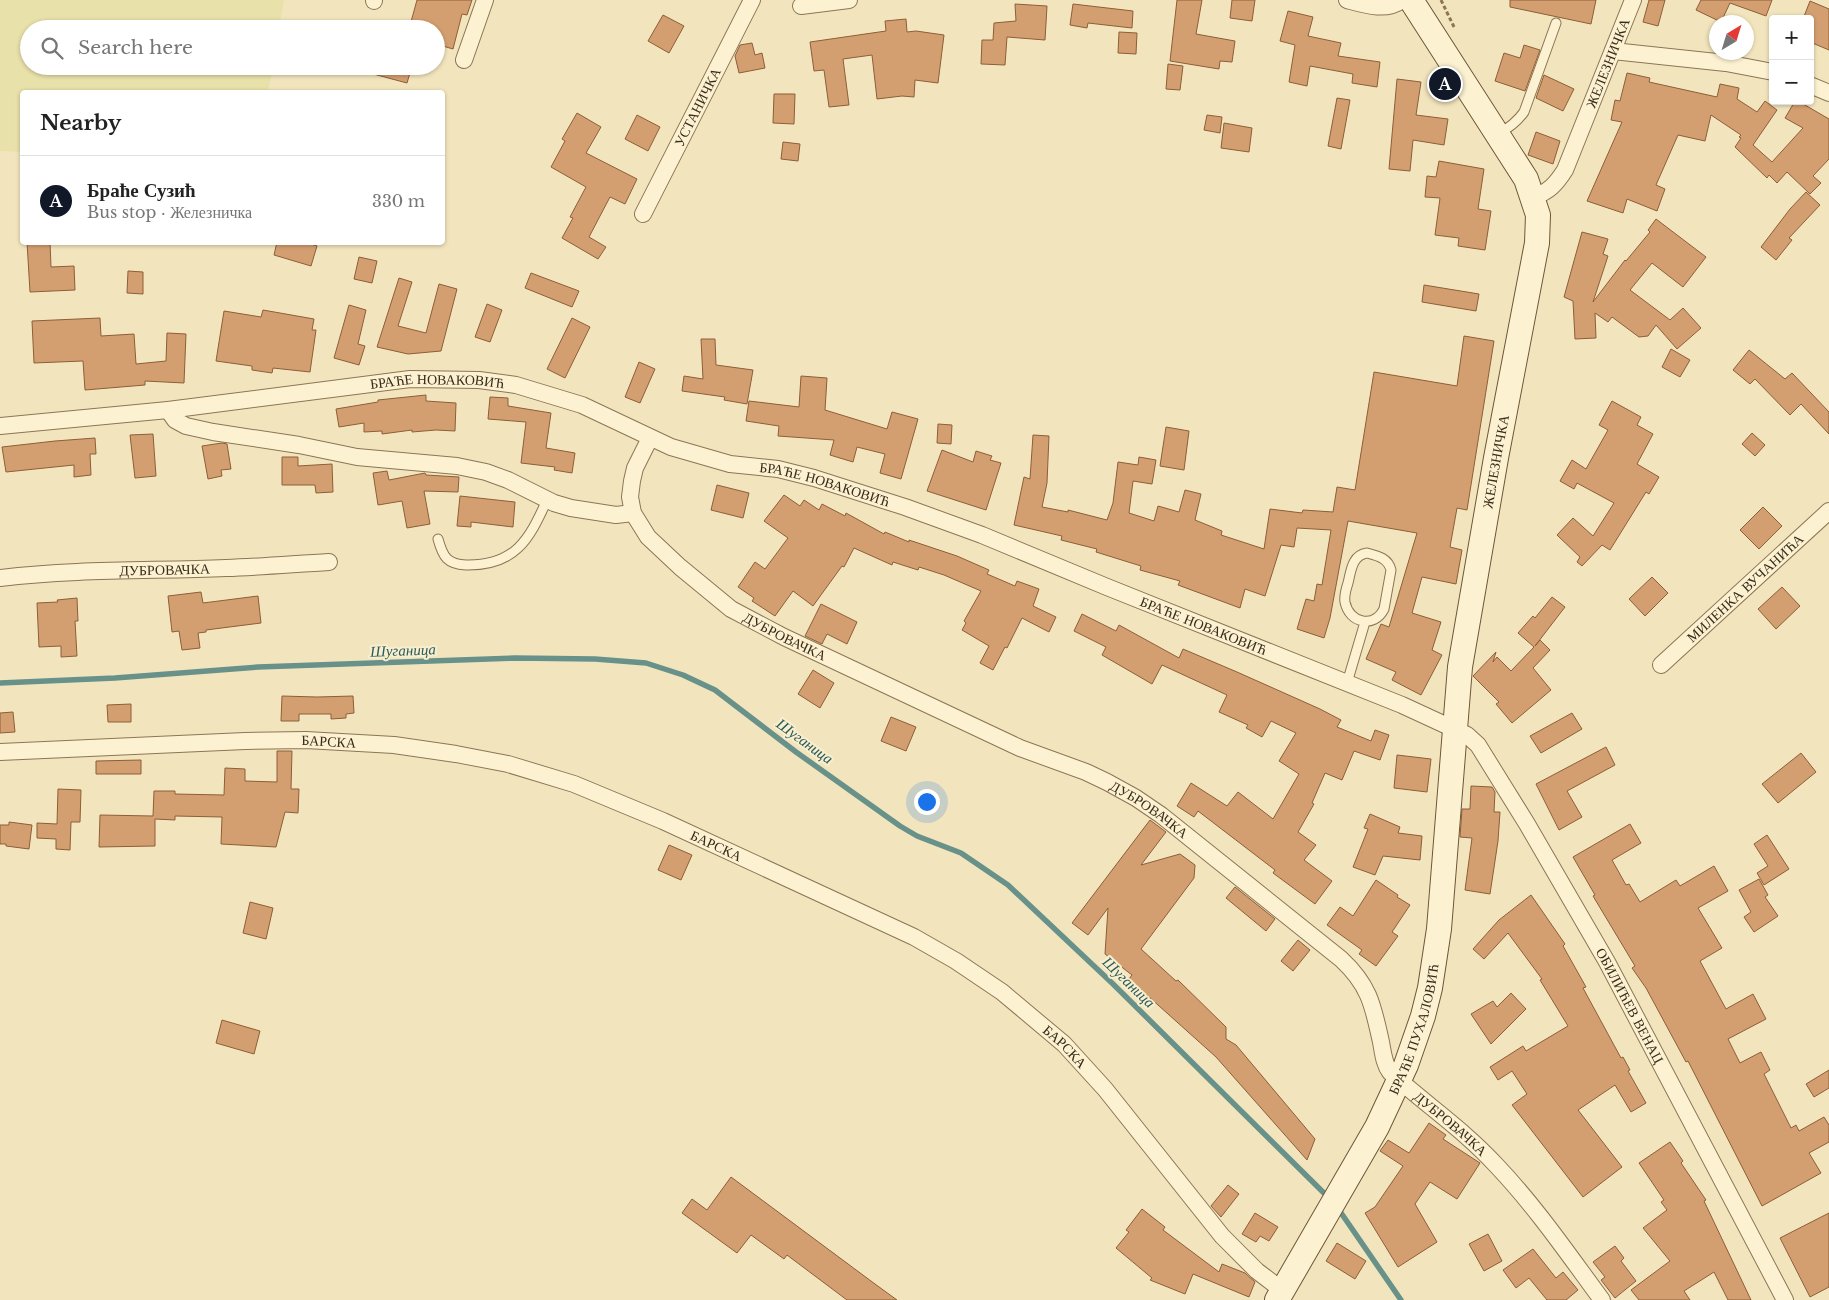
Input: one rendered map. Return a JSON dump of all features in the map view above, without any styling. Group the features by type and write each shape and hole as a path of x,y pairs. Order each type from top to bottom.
{"main road":[{"name":"ЖЕЛЕЗНИЧКА","path":"1411,0 1526,179 1538,215 1535,260 1496,458 1464,637 1454,729"},
{"name":"БРАЋЕ ПУХАЛОВИЋ","path":"1279,1295 1377,1127 1399,1081 1423,1016 1430,988 1440,929 1454,729"}],"street":[{"path":"464,60 485,0"},
{"name":"УСТАНИЧКА","path":"643,214 752,0"},
{"path":"801,6 849,0"},
{"path":"1347,0 1378,6 1389,6 1402,0"},
{"name":"ЖЕЛЕЗНИЧКА","path":"1533,197 1543,194 1551,188 1565,170 1634,0"},
{"path":"1613,51 1726,63 1769,71"},
{"path":"1814,87 1829,93"},
{"name":"БРАЋЕ НОВАКОВИЋ","path":"0,426 168,410 410,379 479,380 516,385 582,405 631,427 671,448 730,464 778,469 814,478 905,507 982,535 1402,705 1454,729"},
{"path":"168,410 175,420 186,426 213,432 299,445 357,457 457,466 486,472 508,480 547,500 571,508 616,515 633,512"},
{"name":"ДУБРОВАЧКА","path":"650,438 635,468 632,481 630,497 633,512 648,537 731,609 793,641 1020,748 1086,772 1136,798 1161,815 1354,971 1367,990 1372,1003 1386,1068 1399,1081 1456,1126 1496,1164 1538,1213 1602,1300"},
{"name":"МИЛЕНКА ВУЧАНИЋА","path":"1661,665 1829,511"},
{"name":"ДУБРОВАЧКА","path":"0,578 89,572 226,568 329,562"},
{"name":"ОБИЛИЋЕВ ВЕНАЦ","path":"1454,729 1467,735 1478,745 1532,832 1607,962 1784,1300"},
{"name":"БАРСКА","path":"0,752 245,741 306,740 394,745 508,764 574,784 654,817 914,937 956,961 1002,992 1064,1044 1105,1088 1222,1236 1279,1295"}],"lane":[{"path":"1498,134 1513,125 1524,112 1556,23"},
{"path":"438,539 442,554 456,564 483,565 500,561 511,555 522,544 531,532 547,500"},
{"path":"1367,553 1384,559 1390,565 1391,576 1381,614 1374,621 1365,622 1351,614 1345,597 1352,566 1360,556 1367,553"},
{"path":"1347,683 1365,622"}],"shaded area":[{"path":"0,0 284,0 281,20 20,20 20,75 271,75 268,90 20,90 20,152 0,151"}],"building":[{"path":"417,0 472,0 467,15 462,14 453,49 445,47 445,20 411,20"},
{"path":"1177,0 1202,0 1196,34 1235,41 1232,62 1220,61 1219,69 1170,61"},
{"path":"1232,0 1255,0 1252,21 1230,18"},
{"path":"1510,0 1596,0 1591,24 1510,7"},
{"path":"1649,0 1665,0 1658,26 1643,22"},
{"path":"1701,0 1772,0 1766,16 1730,3 1724,15 1709,16 1696,10"},
{"path":"1810,1 1829,9 1829,50 1814,44 1814,15 1805,15"},
{"path":"1015,4 1047,6 1045,40 1007,37 1005,65 981,64 982,40 993,40 994,23 1016,21"},
{"path":"1073,4 1133,11 1132,28 1088,23 1087,28 1070,25"},
{"path":"1288,11 1313,17 1308,36 1341,43 1338,56 1380,62 1377,87 1352,83 1353,74 1310,66 1307,86 1289,82 1295,45 1280,41"},
{"path":"663,15 684,26 669,53 648,41"},
{"path":"906,19 907,32 916,31 944,35 938,83 915,80 914,97 902,96 877,99 872,55 843,59 849,105 829,107 824,70 814,71 810,42 886,31 885,21"},
{"path":"1119,32 1137,33 1136,54 1118,53"},
{"path":"752,43 755,55 762,53 765,68 739,73 735,56 740,45"},
{"path":"1524,45 1540,50 1525,91 1495,81 1504,53 1520,58"},
{"path":"1168,64 1183,66 1180,90 1166,89"},
{"path":"1627,73 1650,78 1649,82 1717,97 1720,84 1739,88 1737,99 1757,112 1765,101 1777,110 1753,145 1772,162 1803,128 1785,118 1793,105 1805,105 1829,119 1829,159 1813,176 1821,183 1810,194 1787,172 1777,183 1769,175 1767,178 1735,147 1741,135 1711,115 1705,141 1678,135 1656,185 1665,189 1657,211 1627,199 1623,213 1587,201 1622,122 1611,120 1615,100 1620,101"},
{"path":"377,75 409,75 407,83"},
{"path":"1544,75 1574,89 1563,111 1536,98"},
{"path":"1397,79 1421,82 1416,115 1448,119 1444,145 1413,140 1410,171 1389,169"},
{"path":"774,94 795,94 794,124 773,123"},
{"path":"1337,98 1350,100 1341,149 1328,146"},
{"path":"577,113 601,127 586,153 637,179 625,204 610,197 589,237 606,247 598,259 562,238 573,218 570,217 586,187 551,167 565,141 562,139"},
{"path":"637,115 660,127 648,151 625,139"},
{"path":"1207,115 1222,117 1220,133 1204,130"},
{"path":"1224,123 1252,128 1249,152 1221,148"},
{"path":"1536,132 1560,141 1553,164 1528,155"},
{"path":"783,142 800,144 798,161 781,159"},
{"path":"1439,161 1484,169 1478,209 1491,211 1485,250 1458,246 1459,238 1435,235 1440,198 1425,197 1427,176 1436,177"},
{"path":"1806,192 1820,205 1789,238 1792,240 1776,260 1761,247 1790,209"},
{"path":"1656,219 1706,257 1683,287 1652,263 1630,290 1670,320 1683,308 1701,328 1677,349 1656,325 1648,336 1639,337 1612,317 1608,322 1595,313 1596,338 1575,339 1573,301 1564,297 1582,232 1608,239 1603,254 1608,256 1593,302 1625,260 1650,232 1648,230"},
{"path":"27,245 50,245 51,267 74,266 75,290 30,292"},
{"path":"276,245 317,246 311,266 274,255"},
{"path":"359,257 377,261 372,283 354,279"},
{"path":"128,271 143,272 143,294 127,293"},
{"path":"531,273 579,291 572,307 525,288"},
{"path":"399,278 412,282 398,326 426,333 439,284 457,289 441,351 408,354 377,347"},
{"path":"1424,285 1479,294 1476,311 1422,302"},
{"path":"487,304 502,310 490,342 475,337"},
{"path":"349,305 366,310 358,344 365,346 359,365 334,358"},
{"path":"263,310 314,319 312,330 316,330 310,372 273,368 272,373 252,370 252,366 216,361 224,311 261,317"},
{"path":"100,318 101,336 134,334 136,364 166,361 167,333 186,334 184,383 145,381 145,385 85,390 83,361 34,363 32,321"},
{"path":"572,318 590,327 565,378 547,369"},
{"path":"1464,336 1494,341 1467,510 1457,508 1450,547 1462,550 1456,584 1422,577 1412,613 1441,622 1432,650 1442,655 1421,695 1392,680 1396,672 1366,659 1381,624 1389,627 1417,533 1348,521 1330,618 1324,638 1297,629 1306,599 1314,601 1317,584 1322,585 1331,530 1297,528 1294,547 1281,545 1265,596 1245,589 1240,608 1178,585 1180,581 1140,570 1141,566 1096,552 1097,549 1061,540 1062,536 1014,525 1024,477 1030,479 1033,435 1049,436 1047,483 1042,507 1068,512 1068,510 1107,520 1113,503 1118,462 1138,465 1139,457 1156,460 1152,484 1133,481 1129,513 1154,521 1158,506 1179,512 1185,490 1201,494 1195,520 1222,531 1221,535 1264,549 1270,509 1302,513 1303,510 1333,512 1337,487 1355,490 1374,372 1457,386"},
{"path":"701,339 715,339 716,365 753,370 747,404 724,400 725,397 682,391 684,376 703,379"},
{"path":"1671,349 1690,360 1680,377 1662,367"},
{"path":"1749,350 1785,379 1792,373 1829,412 1829,434 1801,404 1790,415 1755,379 1750,384 1733,370"},
{"path":"639,362 655,369 640,403 625,397"},
{"path":"801,376 827,378 825,410 887,429 892,412 918,419 901,479 880,473 885,454 857,447 853,462 830,455 834,440 778,436 779,426 746,421 749,401 799,407"},
{"path":"426,395 426,401 456,403 455,431 412,432 412,430 382,434 382,431 364,432 364,423 339,427 336,409 378,402 378,400"},
{"path":"490,397 508,398 508,406 551,413 546,448 575,453 572,473 554,470 555,467 521,463 526,422 488,419"},
{"path":"1612,401 1641,417 1637,425 1653,434 1637,464 1659,477 1649,494 1646,492 1610,550 1602,545 1582,566 1577,562 1580,557 1557,535 1573,518 1593,536 1614,503 1577,483 1574,489 1560,481 1572,460 1586,469 1608,430 1599,425"},
{"path":"938,424 952,425 951,444 937,443"},
{"path":"1166,427 1189,431 1184,470 1160,466"},
{"path":"1752,433 1765,445 1755,456 1742,444"},
{"path":"153,434 156,476 135,478 130,435"},
{"path":"95,438 96,454 90,454 91,475 74,477 74,465 6,472 2,447"},
{"path":"227,444 231,469 221,470 222,476 208,479 202,446"},
{"path":"942,450 973,462 976,451 992,456 990,460 1001,463 986,510 927,491"},
{"path":"282,457 298,457 298,466 332,464 333,492 316,493 315,485 282,485"},
{"path":"387,471 389,480 425,473 426,475 459,477 458,492 424,491 430,524 407,528 402,501 378,505 373,473"},
{"path":"717,485 749,493 743,518 711,510"},
{"path":"784,495 800,506 804,500 819,510 822,504 845,516 846,513 884,534 885,532 909,542 909,540 957,556 989,570 987,574 1015,586 1017,581 1039,589 1033,606 1056,617 1049,632 1022,618 1007,648 1005,647 993,670 980,663 989,646 962,630 966,623 964,621 981,591 944,575 919,567 918,570 893,562 892,565 854,548 844,567 842,566 813,606 793,591 775,616 752,601 754,598 738,587 755,562 765,569 788,538 764,521"},
{"path":"460,496 515,502 513,527 471,522 471,527 457,526"},
{"path":"1763,507 1782,526 1759,549 1740,530"},
{"path":"1652,577 1668,593 1645,616 1629,599"},
{"path":"1782,587 1800,606 1776,629 1758,609"},
{"path":"201,592 203,603 258,596 261,623 206,630 206,632 198,633 200,648 182,650 179,631 172,632 168,596"},
{"path":"1552,597 1565,607 1535,646 1540,640 1550,650 1533,668 1551,690 1512,723 1496,704 1499,702 1473,676 1496,652 1493,662 1497,657 1511,671 1534,647 1518,633 1533,616 1535,618"},
{"path":"77,598 78,621 75,621 77,656 61,657 61,646 39,647 37,603 58,602 57,600"},
{"path":"821,604 857,622 847,644 827,634 822,644 805,636"},
{"path":"1082,614 1116,631 1119,625 1179,658 1183,649 1237,672 1320,709 1341,720 1337,727 1371,741 1375,730 1389,735 1380,760 1354,751 1342,780 1325,773 1312,803 1314,804 1298,832 1316,845 1304,860 1332,881 1315,904 1273,873 1275,870 1198,811 1194,817 1177,806 1191,783 1227,806 1238,792 1273,819 1299,774 1279,761 1296,733 1271,721 1262,737 1246,728 1248,725 1219,712 1227,695 1162,665 1152,684 1102,655 1106,647 1074,631"},
{"path":"813,670 834,683 820,708 798,694"},
{"path":"282,696 353,696 354,713 346,714 346,718 331,719 331,714 299,714 299,721 281,721"},
{"path":"131,704 131,722 108,722 107,705"},
{"path":"13,712 15,732 0,733 0,713"},
{"path":"1572,713 1582,729 1541,753 1530,736"},
{"path":"891,717 916,727 906,751 881,741"},
{"path":"1606,747 1615,765 1567,791 1582,817 1559,830 1536,784"},
{"path":"277,751 292,751 291,789 299,789 298,813 285,812 276,847 221,844 222,817 175,816 175,820 155,819 155,846 99,847 100,815 153,816 154,791 175,791 175,794 224,795 225,768 245,769 245,781 277,782"},
{"path":"1801,753 1816,772 1778,803 1762,784"},
{"path":"1397,755 1431,759 1427,792 1394,788"},
{"path":"141,760 141,774 96,774 96,761"},
{"path":"1471,786 1492,787 1495,792 1494,812 1500,812 1498,841 1490,894 1465,890 1472,838 1460,837 1462,809 1470,809"},
{"path":"58,789 81,790 80,822 71,822 70,850 56,849 56,839 37,838 37,823 57,824"},
{"path":"1370,814 1400,827 1398,833 1422,836 1420,860 1383,856 1375,875 1353,867 1368,829 1364,828"},
{"path":"1150,820 1166,832 1141,865 1180,854 1195,865 1194,878 1141,949 1176,981 1178,980 1226,1027 1226,1039 1236,1045 1315,1139 1307,1160 1216,1057 1129,979 1132,975 1105,954 1108,908 1088,935 1072,923"},
{"path":"9,822 32,825 29,849 0,844 0,825 9,825"},
{"path":"1630,824 1641,843 1612,860 1626,885 1629,884 1640,902 1676,880 1680,886 1714,866 1728,891 1698,908 1722,948 1700,961 1726,1009 1753,994 1766,1019 1728,1039 1740,1063 1761,1052 1770,1070 1764,1074 1791,1128 1796,1125 1799,1131 1824,1117 1829,1125 1829,1142 1809,1153 1821,1173 1762,1206 1688,1061 1686,1062 1646,988 1632,968 1635,966 1593,896 1595,895 1573,857"},
{"path":"1767,835 1789,869 1764,885 1757,873 1768,866 1754,844"},
{"path":"669,845 692,855 681,880 658,870"},
{"path":"1759,879 1768,895 1765,897 1778,916 1754,932 1744,917 1751,912 1739,890"},
{"path":"1376,880 1410,905 1392,932 1398,936 1376,966 1359,954 1362,950 1327,925 1340,907 1353,916"},
{"path":"1235,887 1275,919 1266,931 1226,898"},
{"path":"1531,895 1565,944 1563,946 1586,987 1583,988 1621,1058 1623,1057 1630,1070 1628,1071 1646,1103 1631,1112 1615,1085 1578,1110 1622,1167 1583,1197 1512,1105 1527,1094 1512,1071 1498,1080 1490,1067 1523,1046 1526,1051 1568,1026 1540,980 1542,979 1508,933 1484,959 1473,949 1499,920"},
{"path":"250,902 273,908 266,939 243,933"},
{"path":"1298,940 1310,950 1293,971 1281,961"},
{"path":"1511,993 1526,1009 1491,1044 1471,1014 1493,1001 1497,1007"},
{"path":"222,1020 260,1031 254,1054 216,1043"},
{"path":"1829,1070 1829,1088 1814,1097 1806,1084"},
{"path":"1429,1123 1446,1135 1443,1139 1480,1163 1457,1199 1430,1182 1415,1204 1437,1242 1398,1267 1365,1213 1375,1207 1403,1166 1380,1151 1388,1140 1409,1153"},
{"path":"1670,1142 1683,1161 1681,1163 1706,1200 1704,1201 1751,1300 1728,1300 1714,1272 1684,1291 1690,1300 1639,1300 1631,1290 1670,1261 1643,1228 1667,1210 1661,1202 1664,1200 1639,1163"},
{"path":"731,1177 897,1300 847,1300 787,1255 784,1259 751,1235 737,1253 682,1213 692,1199 707,1210"},
{"path":"1228,1185 1239,1194 1221,1217 1211,1206"},
{"path":"1142,1209 1165,1227 1163,1230 1219,1272 1222,1264 1245,1273 1255,1282 1249,1297 1193,1274 1185,1294 1150,1280 1152,1278 1116,1248 1129,1232 1126,1230"},
{"path":"1255,1213 1278,1227 1269,1241 1260,1236 1256,1242 1242,1234"},
{"path":"1829,1213 1829,1287 1810,1297 1780,1238"},
{"path":"1488,1234 1502,1261 1484,1271 1469,1244"},
{"path":"1337,1243 1366,1261 1355,1279 1326,1261"},
{"path":"1615,1246 1624,1258 1621,1261 1636,1281 1615,1298 1601,1280 1605,1277 1593,1262"},
{"path":"1533,1249 1556,1278 1563,1272 1578,1290 1566,1300 1547,1300 1529,1278 1516,1288 1503,1270"}],"waterway":[{"name":"Шуганица","path":"0,683 115,678 258,667 515,658 595,659 646,663 683,675 715,690 796,752 900,826 917,836 961,853 1008,885 1112,983 1329,1198"},
{"name":"Шуганица","path":"1337,1207 1401,1300"}],"place":[{"name":"Браће Сузић","path":"1445,84"}]}
